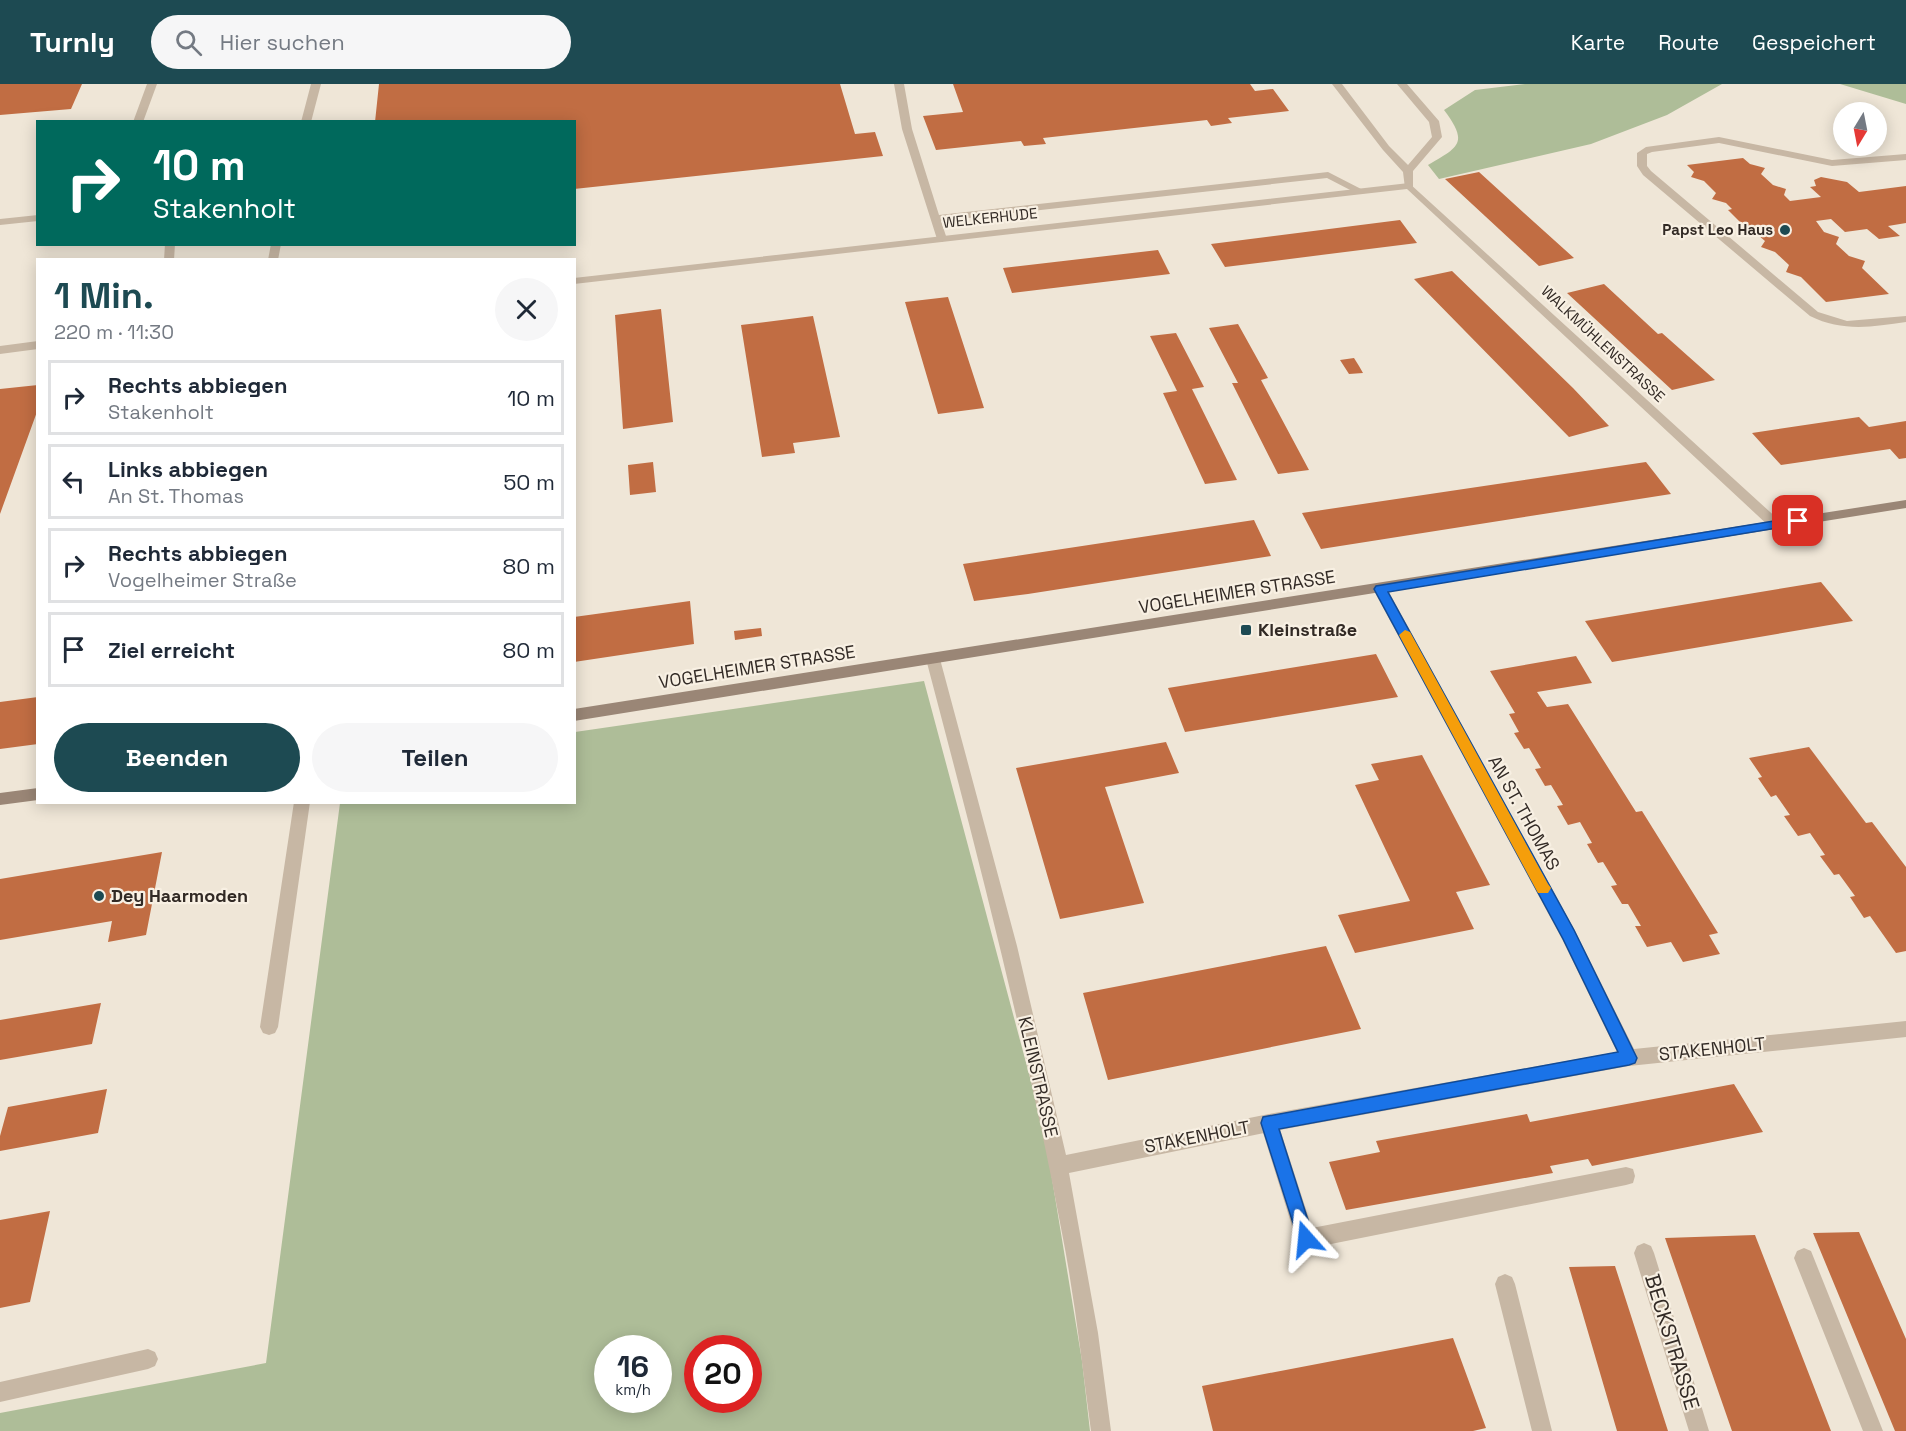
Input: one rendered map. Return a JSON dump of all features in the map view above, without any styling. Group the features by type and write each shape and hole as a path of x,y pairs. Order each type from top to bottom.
{"main road":[{"name":"VOGELHEIMER STRASSE","path":"576,716 1906,504"},
{"path":"0,799 36,794"}],"street":[{"path":"139,120 152,84"},
{"path":"307,120 316,84"},
{"path":"899,84 907,129 942,239"},
{"path":"1337,84 1386,148 1408,171 1409,186"},
{"path":"1402,84 1434,121 1437,137 1408,171"},
{"path":"1906,157 1821,162 1757,146 1719,140 1649,149 1642,153 1641,160 1647,173 1815,314 1828,322 1851,325 1906,319"},
{"path":"936,218 1328,175 1360,191"},
{"name":"WELKERHUDE","path":"576,281 1409,186"},
{"name":"WALKMÜHLENSTRASSE","path":"1409,186 1776,525"},
{"path":"0,222 36,218"},
{"path":"0,350 36,345"},
{"name":"AN ST. THOMAS","path":"1380,589 1568,934 1629,1058"},
{"name":"KLEINSTRASSE","path":"933,659 1000,917 1059,1166 1093,1354 1101,1431"},
{"path":"269,1027 302,804"},
{"name":"STAKENHOLT","path":"1059,1166 1269,1123 1629,1058 1906,1029"},
{"path":"1269,1123 1306,1239 1626,1176"},
{"name":"BECKSTRASSE","path":"1644,1253 1699,1431"},
{"path":"1804,1258 1872,1431"},
{"path":"1505,1284 1542,1431"},
{"path":"0,1392 148,1359"}],"green space":[{"path":"1525,84 1722,84 1667,115 1591,144 1439,179 1428,165 1453,148 1458,137 1452,121 1444,110 1475,90"},
{"path":"1840,84 1906,84 1906,104"},
{"path":"924,681 1044,1130 1082,1361 1090,1431 0,1431 0,1413 266,1363 340,804 576,804 576,732"}],"building":[{"path":"0,84 82,84 71,109 0,115"},
{"path":"379,84 840,84 855,134 875,132 883,156 576,189 576,120 375,120"},
{"path":"953,84 1250,84 1255,91 1273,89 1289,111 1228,118 1232,123 1211,126 1207,120 1043,138 1046,144 1024,146 1021,141 936,150 923,116 963,112"},
{"name":"Papst Leo Haus","path":"1743,158 1750,164 1765,168 1761,174 1773,185 1786,189 1784,195 1790,201 1821,197 1810,187 1816,186 1814,180 1821,177 1847,182 1859,192 1906,186 1906,223 1888,226 1900,236 1879,239 1867,229 1845,232 1831,219 1816,221 1824,232 1839,237 1836,244 1849,256 1865,261 1862,268 1889,294 1826,302 1801,277 1786,272 1789,265 1775,252 1761,247 1765,241 1758,235 1754,236 1728,210 1732,209 1726,203 1712,199 1716,193 1704,181 1691,177 1694,172 1687,165"},
{"path":"1479,172 1574,258 1539,266 1445,179"},
{"path":"1400,220 1417,243 1225,267 1211,244"},
{"path":"1158,250 1170,274 1012,293 1003,268"},
{"path":"1452,271 1609,426 1569,437 1414,279"},
{"path":"1604,284 1658,334 1662,333 1715,380 1672,390 1567,293"},
{"path":"948,297 984,408 938,414 905,302"},
{"path":"661,309 673,422 623,429 615,315"},
{"path":"813,316 840,437 793,443 795,453 762,457 741,325"},
{"path":"1238,324 1268,378 1261,380 1309,470 1278,474 1232,383 1238,383 1209,328"},
{"path":"1176,333 1204,387 1192,389 1237,480 1205,484 1163,393 1177,391 1150,336"},
{"path":"1354,358 1363,373 1349,374 1340,360"},
{"path":"36,385 36,415 0,514 0,389"},
{"path":"1859,417 1869,427 1906,421 1906,458 1899,459 1890,449 1781,465 1752,433"},
{"path":"653,462 656,492 630,495 628,465"},
{"path":"1646,462 1671,494 1321,549 1302,513"},
{"path":"1254,520 1271,556 974,601 963,564"},
{"path":"1821,582 1853,621 1612,662 1585,621"},
{"path":"690,601 694,644 576,662 576,617"},
{"path":"761,628 762,636 735,640 734,631"},
{"path":"1376,654 1398,697 1185,732 1168,688"},
{"path":"1576,656 1592,683 1537,692 1547,707 1568,704 1636,812 1642,811 1718,933 1709,935 1720,954 1683,962 1671,942 1647,947 1635,926 1641,926 1628,904 1622,904 1611,886 1617,885 1603,862 1598,863 1587,844 1592,843 1580,822 1568,825 1557,806 1563,805 1551,785 1545,786 1535,769 1541,768 1529,748 1524,749 1514,733 1519,732 1509,714 1515,713 1490,671"},
{"path":"36,697 36,744 0,749 0,702"},
{"path":"1166,742 1179,773 1105,787 1144,903 1060,919 1016,768"},
{"path":"1809,747 1866,823 1872,822 1906,867 1906,951 1896,953 1870,916 1864,918 1850,897 1855,896 1839,874 1834,875 1820,856 1825,855 1810,833 1798,836 1784,816 1790,815 1776,795 1771,797 1758,778 1762,777 1749,758"},
{"path":"1422,755 1490,885 1456,892 1474,929 1355,953 1338,915 1410,901 1355,785 1379,780 1371,764"},
{"name":"Dey Haarmoden","path":"162,852 146,935 108,942 112,921 0,940 0,879"},
{"path":"1326,946 1361,1029 1108,1080 1083,993"},
{"path":"101,1003 92,1044 0,1060 0,1020"},
{"path":"1734,1084 1763,1132 1592,1166 1588,1159 1550,1166 1553,1173 1346,1210 1329,1162 1380,1152 1376,1141 1527,1114 1530,1122"},
{"path":"107,1089 98,1133 0,1151 0,1136 8,1107"},
{"path":"50,1211 30,1302 0,1308 0,1220"},
{"path":"1859,1232 1906,1339 1906,1431 1895,1431 1813,1233"},
{"path":"1755,1235 1831,1431 1732,1431 1665,1238"},
{"path":"1615,1266 1668,1431 1617,1431 1569,1267"},
{"path":"1453,1338 1486,1428 1473,1431 1213,1431 1202,1386"}],"slow traffic":[{"path":"1405,635 1543,888"}],"place":[{"name":"Papst Leo Haus","path":"1785,230"},
{"name":"Kleinstraße","path":"1246,630"},
{"name":"Dey Haarmoden","path":"99,896"}],"route":[{"path":"1306,1239 1269,1123 1629,1058 1568,934 1380,589 1798,521"}]}
